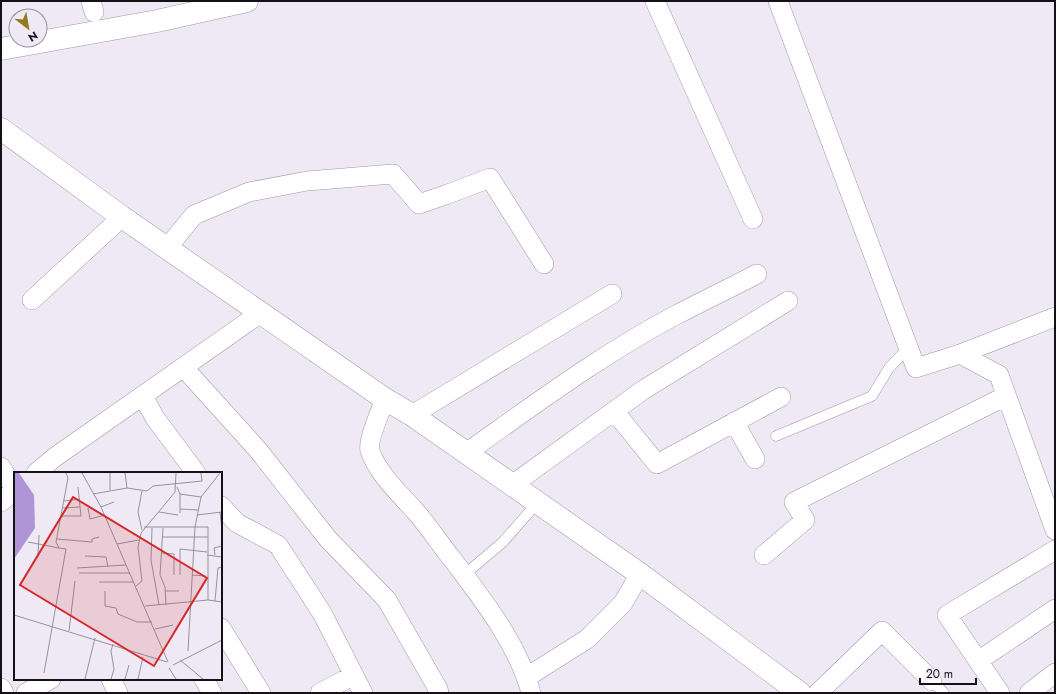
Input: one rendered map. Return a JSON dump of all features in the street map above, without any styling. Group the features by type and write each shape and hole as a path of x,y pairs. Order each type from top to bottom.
{"main road":[{"path":"2,48 157,22 247,1"},
{"path":"1,129 167,248 262,312 384,399 412,415 640,574 800,693"}],"street":[{"path":"655,1 753,219"},
{"path":"778,1 916,368 960,354 1055,318"},
{"path":"167,248 194,215 249,192 307,181 393,174 419,204 490,178 544,264"},
{"path":"32,300 122,216"},
{"path":"466,453 533,405 604,358 675,315 757,274"},
{"path":"412,415 612,294"},
{"path":"512,485 643,390 788,301"},
{"path":"37,472 54,457 184,368 262,312"},
{"path":"960,354 999,375 1055,530"},
{"path":"184,368 258,450 328,538 387,600 439,693"},
{"path":"143,396 155,418 194,472"},
{"path":"764,554 805,520 794,502 1006,396"},
{"path":"614,411 657,464 781,397"},
{"path":"384,399 373,430 370,450 383,474 416,513 464,575 505,634 529,685 587,639 623,603 640,574"},
{"path":"734,422 755,459"},
{"path":"1,467 14,488"},
{"path":"1,502 14,491"},
{"path":"222,507 237,523 278,545 322,613 363,693"},
{"path":"1000,693 947,615 1055,550"},
{"path":"978,662 1055,609"},
{"path":"222,630 261,693"},
{"path":"818,693 882,631 938,687"},
{"path":"1029,693 1055,673"},
{"path":"320,693 354,675"},
{"path":"26,693 49,680"},
{"path":"112,680 118,693"},
{"path":"205,680 212,693"},
{"path":"1,688 4,693"}],"lane":[{"path":"776,436 872,396 889,368 908,348"},
{"path":"464,575 503,542 537,503"}]}
